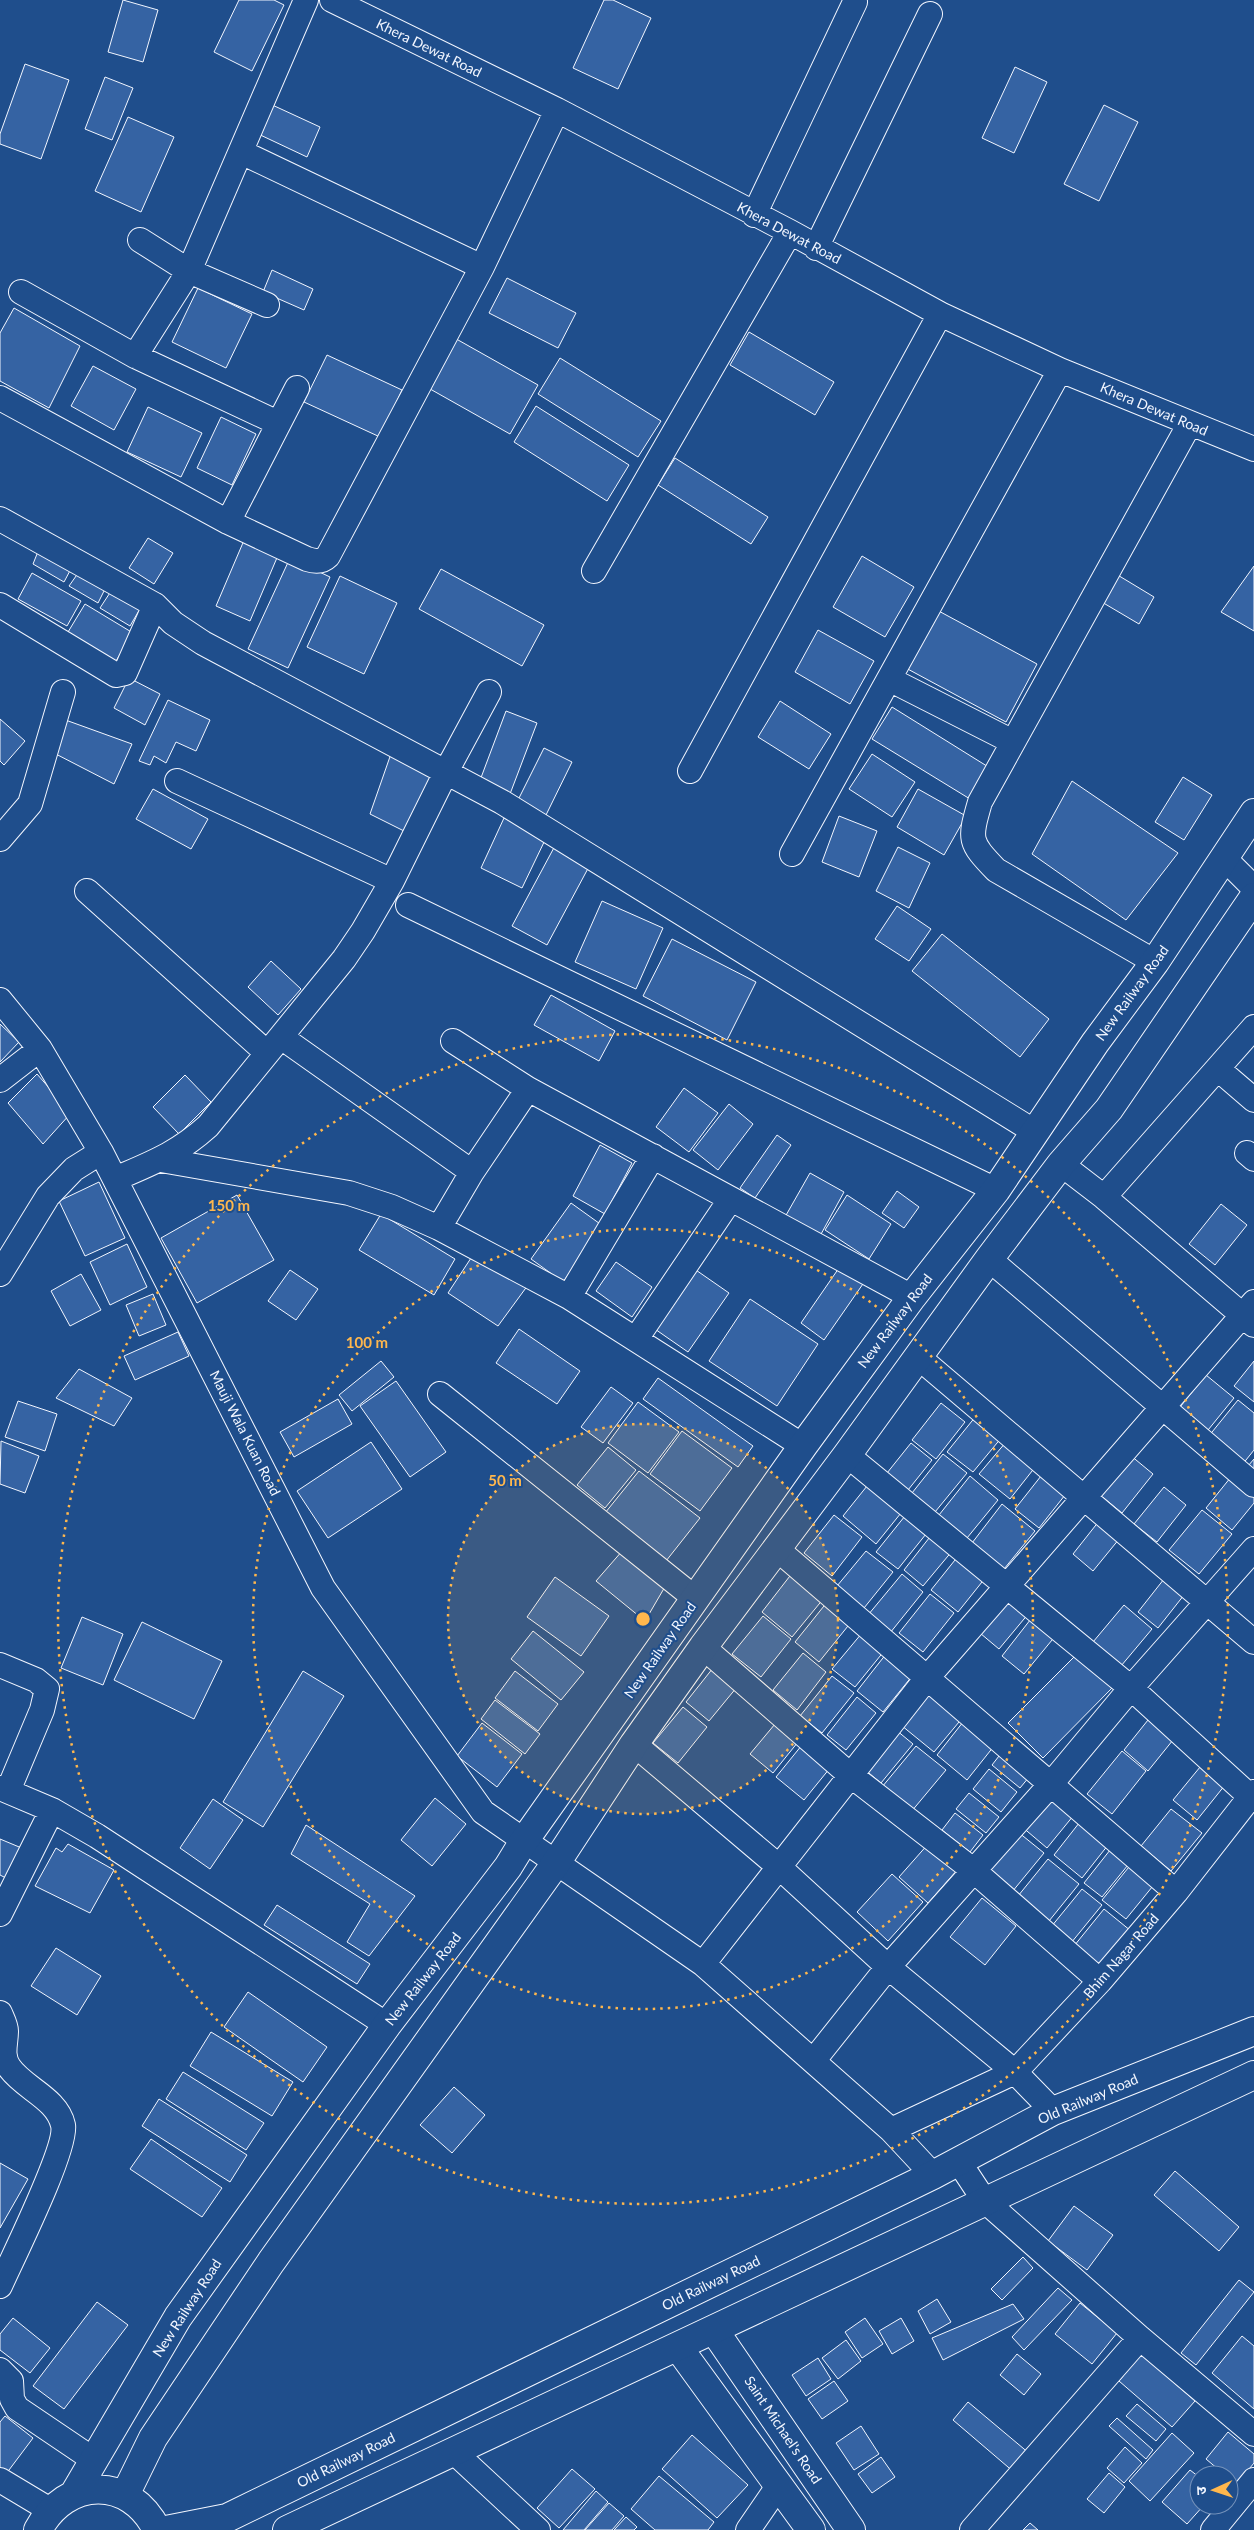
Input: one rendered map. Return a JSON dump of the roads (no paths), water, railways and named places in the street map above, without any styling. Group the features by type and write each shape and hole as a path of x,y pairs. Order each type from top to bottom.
{"main road":[{"name":"New Railway Road","path":"74,2494 178,2317 387,2024 481,1904 803,1446 912,1297 996,1190 1095,1044 1155,962 1254,813"},
{"path":"125,2495 153,2438 271,2262 512,1926 634,1744 703,1647 847,1455 989,1259 1061,1164 1109,1108 1254,898"},
{"path":"481,1904 512,1926"},
{"name":"Old Railway Road","path":"166,2530 227,2518 933,2175 1053,2111 1254,2031"},
{"path":"288,2530 714,2330 984,2200 1254,2075"},
{"name":"Saint Michael's Road","path":"714,2330 851,2530"},
{"path":"678,2346 810,2530"},
{"path":"44,2520 61,2500 74,2494 100,2490 125,2495 139,2504 150,2517 157,2530"}],"street":[{"path":"135,356 189,271 306,0"},
{"name":"Khera Dewat Road","path":"332,0 557,110 790,232 816,248 940,314 1060,370 1254,449"},
{"path":"754,214 856,2"},
{"path":"816,248 930,14"},
{"path":"0,398 228,522 307,559 314,561 324,560 328,556 482,267 557,110"},
{"path":"241,152 482,267"},
{"path":"594,571 790,232"},
{"path":"140,240 189,271 267,305"},
{"path":"21,292 135,356 278,423"},
{"path":"690,772 940,314"},
{"path":"792,854 1060,370"},
{"path":"228,522 297,388"},
{"path":"1155,962 996,870 976,849 972,829 980,802 1189,424"},
{"path":"0,519 155,605 173,623 203,642 447,770 502,802 1035,1132"},
{"path":"0,605 116,675 125,673 155,605"},
{"path":"889,679 1013,742"},
{"path":"0,839 30,804 63,692"},
{"path":"115,1179 161,1160 190,1142 208,1126 344,959 392,881 447,770 489,692"},
{"path":"177,781 392,881"},
{"path":"1224,858 1254,888"},
{"path":"87,891 274,1045 472,1172"},
{"path":"408,905 996,1190"},
{"name":"Mauji Wala Kuan Road","path":"0,1000 40,1049 101,1152 323,1588 483,1812 703,1964 814,2060 891,2130 933,2175"},
{"path":"1104,1198 1254,1027"},
{"path":"454,1041 528,1088 730,1200 912,1297"},
{"path":"0,1080 40,1049"},
{"path":"1218,1069 1254,1100"},
{"path":"440,1228 472,1172 528,1088"},
{"path":"0,1274 48,1196 74,1169 101,1152"},
{"path":"569,1297 653,1156"},
{"path":"161,1160 349,1193 392,1207 440,1228 569,1297 803,1446"},
{"path":"703,1964 849,1774 927,1678 1083,1497 1164,1406 1250,1314 1061,1164"},
{"path":"636,1339 730,1200"},
{"path":"989,1259 1164,1406 1254,1485"},
{"path":"917,1356 1254,1642"},
{"path":"440,1394 696,1599"},
{"path":"847,1455 1131,1688 1252,1797"},
{"path":"777,1549 1176,1892"},
{"path":"814,2060 888,1967 1051,1784 1131,1688 1254,1550"},
{"path":"703,1647 849,1774 973,1870 1100,1982"},
{"path":"0,1665 36,1680 47,1689 42,1710 4,1790 52,1810 97,1836 387,2024"},
{"path":"634,1744 778,1866 888,1967 1016,2072 1053,2111"},
{"name":"Bhim Nagar Road","path":"1016,2072 1100,1982 1176,1892 1252,1797"},
{"path":"3,1899 52,1810"},
{"path":"0,2013 6,2028 3,2051 9,2067 52,2106 63,2124 62,2142 53,2168 0,2286"},
{"path":"891,2130 1016,2072"},
{"path":"959,2162 984,2200 1140,2338 1254,2434"},
{"path":"972,2530 1140,2338"},
{"path":"0,2370 11,2381 12,2399 17,2408 94,2460"},
{"path":"454,2452 538,2530"},
{"path":"0,2480 44,2520"},
{"path":"1213,2530 1254,2480"},
{"path":"748,2530 779,2485"}]}
